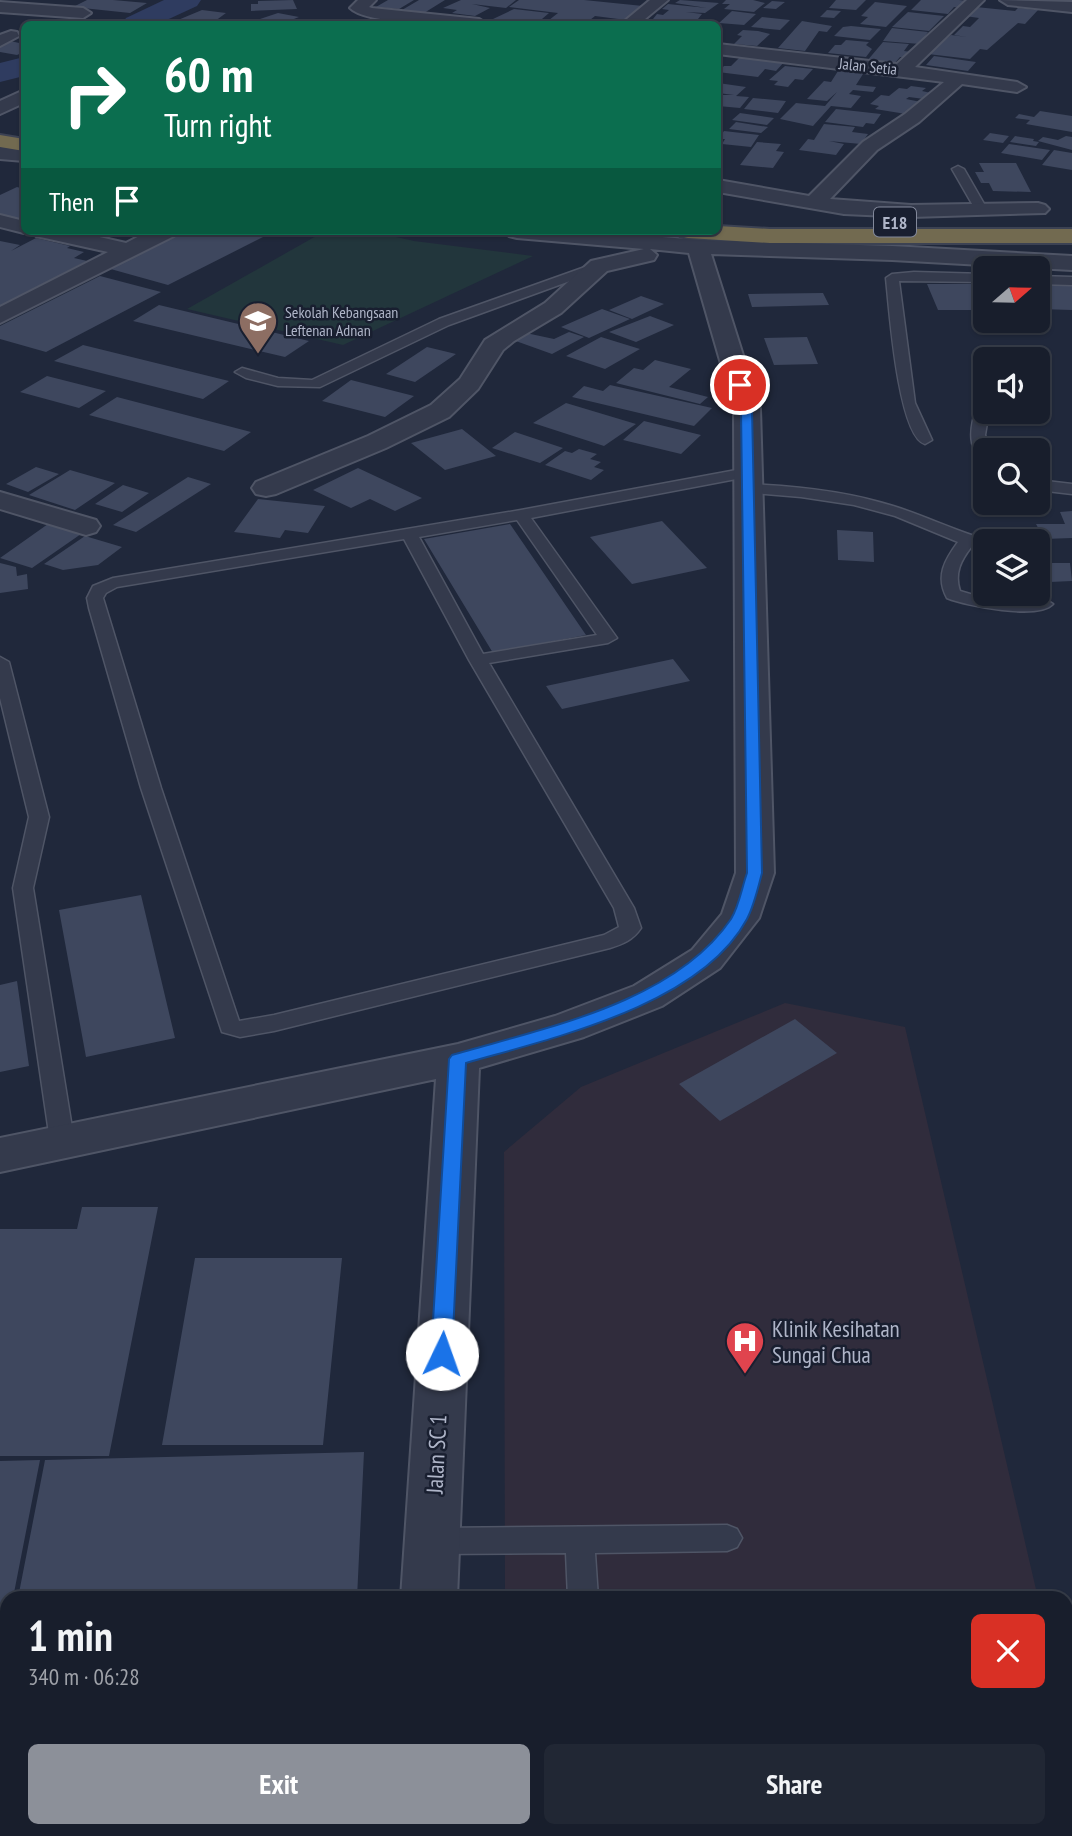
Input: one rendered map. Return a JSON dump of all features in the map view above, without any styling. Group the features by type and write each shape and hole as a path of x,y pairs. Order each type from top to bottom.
{"highway":[{"path":"0,128 21,131"},
{"path":"0,141 21,144"},
{"name":"E18","path":"721,217 1072,224"},
{"name":"E18","path":"693,239 771,236 1072,236"}],"street":[{"path":"633,21 660,0"},
{"path":"901,70 976,0"},
{"path":"1008,0 1071,7"},
{"path":"363,4 369,13 449,21"},
{"path":"0,7 83,13"},
{"name":"Jalan Setia","path":"721,49 960,77 1017,87"},
{"path":"815,202 870,146 912,118 960,77"},
{"path":"0,110 21,98"},
{"path":"0,110 21,114"},
{"path":"0,153 21,155"},
{"path":"721,186 844,208 1038,209"},
{"path":"743,211 828,220"},
{"path":"0,221 21,226"},
{"path":"62,235 128,250"},
{"path":"0,316 158,235"},
{"path":"555,235 594,239 693,239 813,251 1072,263"},
{"path":"996,236 1072,251"},
{"path":"594,239 646,255 690,277 762,259 813,251"},
{"path":"0,1155 458,1059 569,1027 648,996 706,959 740,918 755,873 747,409 690,277 693,239"},
{"path":"266,488 377,442 440,411 469,384 494,345 505,335 553,308 598,266 646,255"},
{"path":"0,500 86,526"},
{"name":"Jalan SC 1","path":"429,1591 458,1059"}],"lane":[{"path":"958,169 981,209"},
{"path":"242,372 265,380 294,385 315,384 444,322 598,266"},
{"path":"925,440 908,403 892,278 973,278"},
{"path":"1050,281 1072,281"},
{"path":"408,532 478,660 624,908 629,928 622,936 610,941 274,1023 240,1029 230,1026 151,788 97,607 97,593 113,583 408,532 748,481 888,509 973,542"},
{"path":"1050,486 1072,489"},
{"path":"478,660 608,638 521,515"},
{"path":"967,541 949,565 948,583 953,594 973,602"},
{"path":"0,662 38,817 23,888 62,1140"},
{"path":"431,1541 727,1538"},
{"path":"580,1541 583,1591"}],"shaded area":[{"path":"318,235 388,235 414,241 533,256 343,345 187,309"},
{"name":"Klinik Kesihatan Sungai Chua","path":"785,1003 905,1027 1036,1591 505,1591 504,1152 581,1087"}],"building":[{"path":"87,0 147,3 130,13 73,7"},
{"path":"293,0 297,9 251,11 251,4 258,4 258,1"},
{"path":"388,0 414,0 399,9 376,7"},
{"path":"419,0 445,0 424,13 402,10"},
{"path":"461,0 516,0 506,8 472,4 490,8 475,16 452,13 457,10 443,8"},
{"path":"519,0 584,0 643,6 626,20 595,16 589,21 548,21 558,13 509,7"},
{"path":"680,0 719,3 705,13 686,12 702,14 696,21 651,21 657,14 663,15 669,10 662,9 668,4 707,8 675,3"},
{"path":"726,0 765,3 754,12 724,9 730,4 722,4"},
{"path":"836,0 866,0 856,10 829,8"},
{"path":"921,0 968,1 961,8 954,7 948,14 911,10"},
{"path":"772,1 785,2 776,9 763,8"},
{"path":"875,2 907,6 886,27 860,24 868,17 861,16"},
{"path":"976,7 1015,11 1018,8 1038,10 1025,24 1018,23 987,50 980,49 970,59 928,54 951,35 967,37 954,35 963,26 970,27 979,18 965,16"},
{"path":"514,9 549,13 542,19 548,19 546,21 493,19"},
{"path":"202,10 226,13 215,21 178,20"},
{"path":"827,10 841,11 834,18 820,17"},
{"path":"732,11 756,14 744,25 721,21"},
{"path":"908,12 944,16 929,31 892,27"},
{"path":"278,13 299,17 289,21 254,21"},
{"path":"762,17 790,20 780,30 751,27"},
{"path":"802,21 832,26 827,32 819,31 805,51 778,48"},
{"path":"843,27 881,29 870,40 834,36"},
{"path":"892,28 928,32 920,44 883,41"},
{"path":"743,30 770,34 757,46 734,44 742,36 737,35"},
{"path":"846,40 869,42 866,45 872,49 866,57 828,53 835,45 841,45"},
{"path":"10,41 21,43 21,53 0,52 0,45"},
{"path":"883,42 909,44 904,51 911,52 907,57 900,57 894,64 867,61"},
{"path":"741,56 785,61 776,71 765,69 758,77 721,72 724,66 731,66"},
{"path":"934,56 976,62 968,71 926,65"},
{"path":"785,66 813,69 803,80 795,79 788,87 774,85 778,81 769,80"},
{"path":"838,71 863,74 856,85 876,87 873,92 853,90 849,94 861,96 851,108 831,106 813,126 780,119 796,103 825,106 837,92 827,101 807,99 824,81 831,82"},
{"path":"721,83 746,87 736,96 749,97 740,108 721,106 721,95 734,95 721,93"},
{"path":"911,86 926,88 922,91 931,93 924,99 906,99 921,102 906,114 875,109 879,106 870,104 881,95 889,96 899,88 907,89"},
{"path":"753,98 786,101 778,113 744,109"},
{"path":"836,109 881,114 874,124 866,123 863,127 825,122"},
{"path":"1040,111 1072,116 1072,132 1026,124 1030,120 1015,118 1019,114 1034,117"},
{"path":"740,113 774,118 767,125 732,120"},
{"path":"736,122 768,127 761,133 729,129"},
{"path":"824,124 855,127 852,132 868,134 861,144 829,141 844,144 836,155 799,150 808,139 814,140"},
{"path":"724,131 759,135 751,147 722,144 725,139 721,139"},
{"path":"990,133 1009,136 1003,143 983,140"},
{"path":"1015,136 1039,142 1036,146 1010,142"},
{"path":"1066,136 1072,137 1072,150 1038,141 1043,137 1058,140"},
{"path":"757,142 781,144 776,151 784,152 773,168 740,165"},
{"path":"1009,144 1050,150 1042,160 1001,153"},
{"path":"1054,150 1072,153 1072,170 1042,165"},
{"path":"979,163 1016,163 1031,192 993,191 989,183 981,183 975,172 984,172"},
{"path":"17,187 21,188 21,219 0,215 0,195"},
{"path":"92,235 114,235 107,239"},
{"path":"176,235 267,235 168,285 107,268"},
{"path":"36,238 84,252 74,258 87,261 0,306 0,241 20,245 11,251"},
{"path":"100,276 161,292 46,352 0,339 0,326"},
{"path":"927,284 973,284 973,310 938,310"},
{"path":"1050,284 1072,284 1072,310 1050,309"},
{"path":"823,293 829,305 752,307 748,294"},
{"path":"641,296 664,304 632,319 609,310"},
{"path":"159,305 309,341 285,357 133,321"},
{"path":"602,309 630,319 589,338 561,327"},
{"path":"650,316 674,325 636,342 609,332"},
{"path":"569,332 584,337 552,354 513,340 526,333 554,339"},
{"path":"601,337 640,349 605,369 566,356"},
{"path":"807,337 818,364 774,365 764,338"},
{"path":"83,345 229,381 203,399 54,361"},
{"path":"427,347 456,354 415,382 386,374"},
{"path":"655,360 691,369 669,387 708,397 700,404 616,383 634,368 643,370"},
{"path":"47,376 106,391 79,408 20,392"},
{"path":"351,380 414,396 385,417 322,401"},
{"path":"610,385 712,408 694,426 572,397 584,386 603,391"},
{"path":"117,397 251,432 224,451 89,415"},
{"path":"566,403 636,424 604,446 533,423"},
{"path":"644,421 701,435 681,454 623,440"},
{"path":"462,429 496,456 445,470 411,443"},
{"path":"515,432 563,448 540,463 492,448"},
{"path":"579,449 597,454 590,459 601,462 594,467 604,470 591,480 545,465 565,451 572,453"},
{"path":"36,467 59,474 28,492 6,484"},
{"path":"358,468 422,498 395,511 370,499 351,508 313,490"},
{"path":"70,470 115,483 75,510 29,495"},
{"path":"188,477 211,484 136,532 113,525"},
{"path":"123,485 149,493 122,512 95,504"},
{"path":"258,499 325,506 308,533 285,530 280,538 234,532"},
{"path":"1072,511 1072,538 1050,539 1050,529 1039,529 1036,524 1065,524 1060,512"},
{"path":"662,521 707,568 632,584 590,537"},
{"path":"48,524 81,534 32,568 0,558"},
{"path":"510,524 586,635 493,653 424,539"},
{"path":"837,530 873,532 874,562 838,560"},
{"path":"85,536 122,547 98,565 63,570 44,564"},
{"path":"0,563 16,567 17,576 27,574 28,589 0,593"},
{"path":"1050,563 1070,563 1072,581 1050,582"},
{"path":"673,659 690,681 562,709 546,686"},
{"path":"141,895 175,1038 86,1057 59,910"},
{"path":"17,981 29,1066 0,1072 0,985"},
{"path":"795,1019 837,1053 720,1121 679,1084"},
{"path":"82,1207 158,1207 109,1456 0,1456 0,1229 77,1229"},
{"path":"195,1258 342,1258 323,1445 162,1445"},
{"path":"364,1452 357,1591 19,1591 45,1460"},
{"path":"40,1460 14,1591 0,1591 0,1461"}],"waterway":[{"path":"142,21 187,0"},
{"path":"0,73 21,67"}],"place":[{"name":"Sekolah Kebangsaan Leftenan Adnan","path":"258,355"},
{"name":"Klinik Kesihatan Sungai Chua","path":"745,1375"}],"route":[{"path":"442,1354 458,1059 569,1027 648,996 706,959 740,918 755,873 747,409 740,385"}]}
